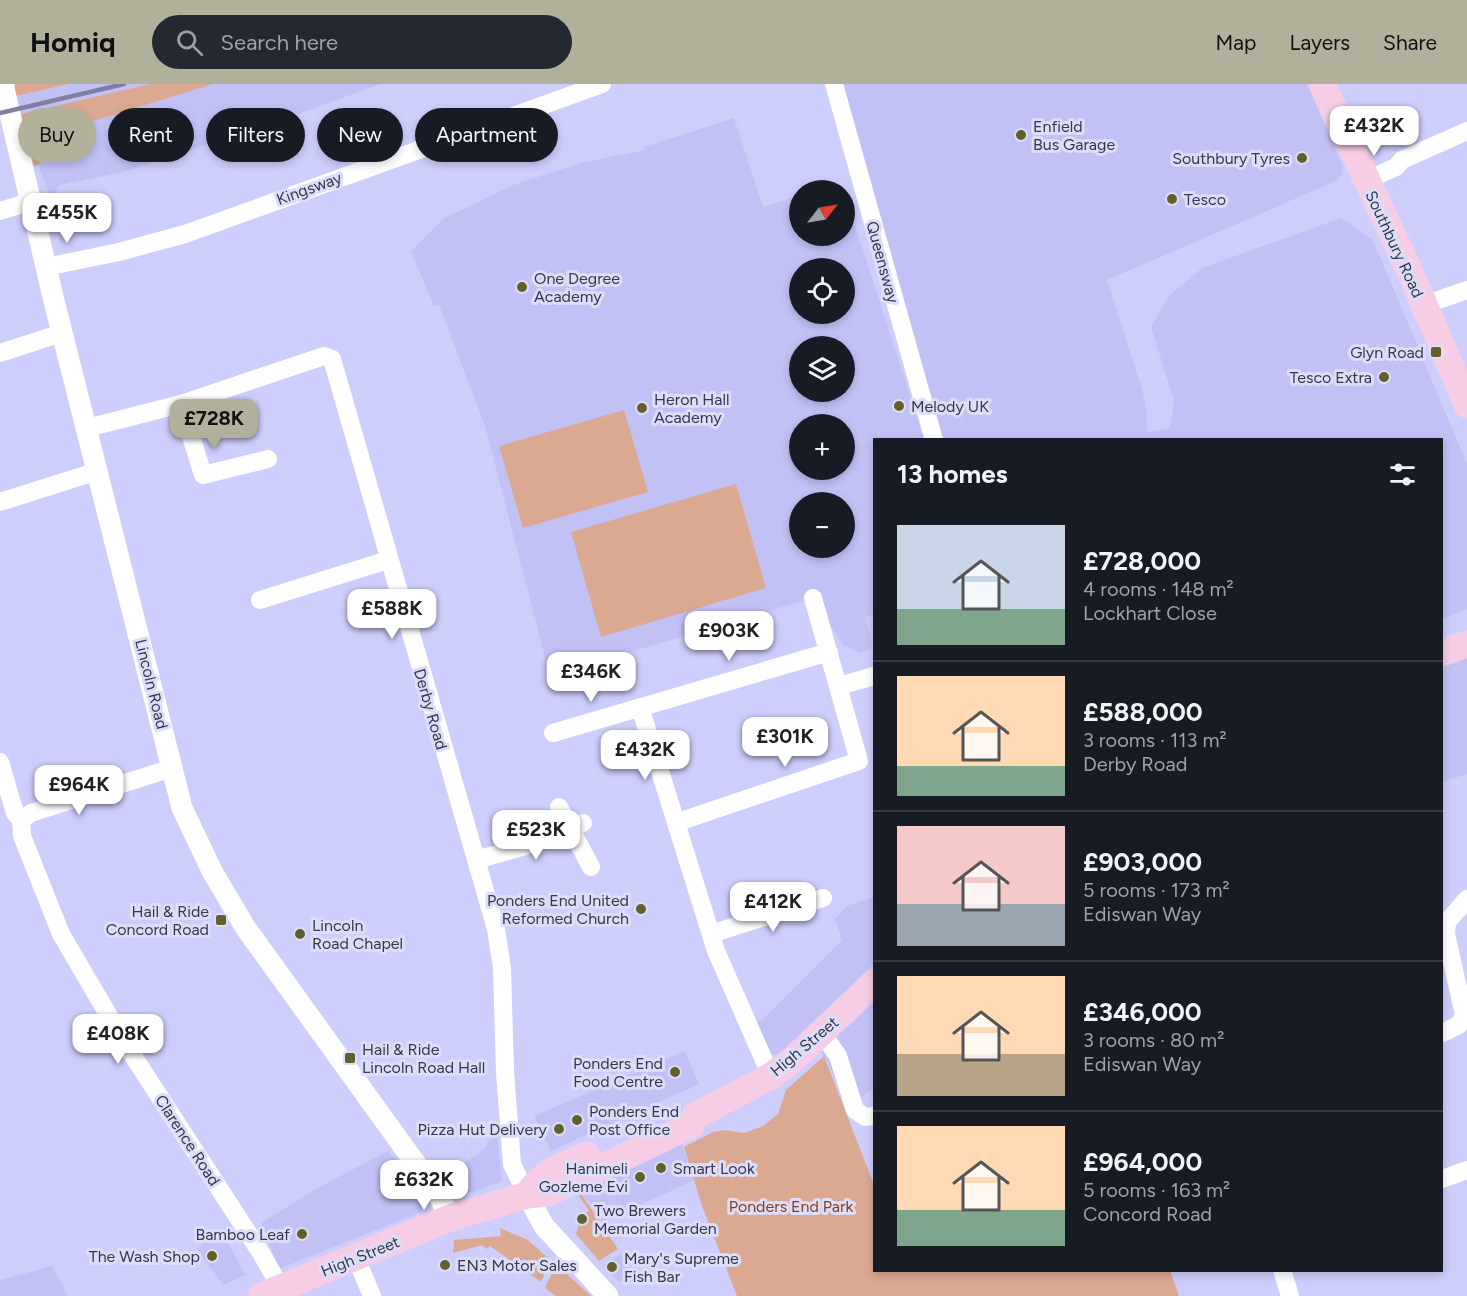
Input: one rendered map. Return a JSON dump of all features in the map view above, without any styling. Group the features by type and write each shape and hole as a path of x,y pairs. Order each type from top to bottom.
{"main road":[{"name":"Southbury Road","path":"1322,84 1467,405"},
{"path":"1443,652 1467,644"},
{"name":"High Street","path":"271,1292 450,1218 527,1195 548,1194 691,1125 695,1116 771,1076 822,1034 873,984"}],"street":[{"name":"Lincoln Road","path":"3,84 62,333 172,768 187,819 212,871 245,927 435,1190 450,1218"},
{"name":"Kingsway","path":"46,267 94,258 185,234 602,84"},
{"name":"Queensway","path":"834,84 933,438"},
{"path":"1365,181 1396,167 1402,160 1467,131"},
{"path":"0,211 30,202"},
{"path":"1424,306 1467,290"},
{"path":"0,353 62,333"},
{"name":"Derby Road","path":"87,428 181,404 329,356 334,364 388,560 496,929 502,968 505,1072 510,1140 514,1170 527,1195"},
{"path":"181,404 203,475 268,459"},
{"path":"0,502 98,471"},
{"path":"260,600 388,560"},
{"path":"678,822 857,763 859,754 813,598"},
{"path":"553,733 829,652"},
{"path":"839,686 873,676"},
{"path":"640,707 678,822 716,951 771,1076"},
{"name":"Clarence Road","path":"0,762 15,813 21,820 22,836 61,934 126,1045 261,1253 271,1292"},
{"path":"21,820 31,813 172,768"},
{"path":"559,807 576,826 591,867"},
{"path":"476,860 576,826"},
{"path":"711,934 823,898"},
{"path":"1443,1033 1459,1025 1464,1015 1446,934 1448,922 1467,899"},
{"path":"822,1034 831,1044 841,1064 855,1110 865,1117 873,1116"},
{"path":"1443,1179 1467,1170"},
{"path":"527,1195 543,1227 608,1296"},
{"path":"356,1258 372,1296"},
{"path":"1283,1274 1290,1296"}],"shaded area":[{"path":"69,84 150,84 44,108 18,108 18,114 0,118 0,98"},
{"path":"213,84 381,84 305,112 305,108 206,108 206,145 194,149 194,108 136,108"},
{"path":"843,84 1307,84 1343,167 1342,174 1336,181 1107,280 1142,389 1147,412 1147,432 1170,428 1174,401 1151,327 1169,296 1202,268 1341,218 1373,240 1467,464 1467,609 1443,619 1443,438 941,438"},
{"path":"108,117 108,162 153,162 122,172 60,185 51,199 37,162 96,162 96,120"},
{"name":"Heron Hall Academy","path":"734,118 763,207 789,199 789,246 855,246 855,225 924,438 873,438 873,614 865,617 872,643 870,649 860,653 843,645 829,623 819,596 550,676 485,426 439,305 434,306 411,251 443,219 513,185 584,162 645,150 644,147"},
{"path":"1467,655 1467,774 1443,782 1443,667"},
{"path":"873,897 873,964 785,1054 771,1055 756,1023 762,1020 842,940 835,919 847,906"},
{"path":"873,997 873,1089 846,1109 828,1062 820,1050"},
{"path":"685,1051 699,1084 551,1151 534,1116"},
{"path":"497,1136 502,1181 472,1193 463,1191 448,1173 485,1149 490,1139"},
{"path":"681,1143 695,1180 602,1222 580,1190"},
{"path":"388,1151 424,1197 421,1212 279,1269 261,1223 321,1186"},
{"path":"221,1229 245,1275 223,1285 197,1249"},
{"path":"621,1254 630,1278 619,1282 603,1265"},
{"path":"52,1266 68,1296 0,1296 0,1280"}],"green space":[{"path":"15,84 69,84 15,96"},
{"path":"150,84 213,84 136,108 108,108 108,117 96,120 96,108 46,108"},
{"path":"33,162 39,162 40,164 34,167"},
{"path":"624,410 648,492 523,528 499,446"},
{"path":"736,484 766,588 601,637 571,532"},
{"name":"Ponders End Park","path":"824,1056 873,1182 873,1272 1170,1272 1179,1296 737,1296 702,1206 684,1147 713,1132 725,1130 744,1133 763,1126 778,1114 786,1090"},
{"path":"580,1192 618,1249 599,1261 576,1234 581,1216 589,1211 579,1196"},
{"path":"500,1228 528,1240 550,1260 541,1282 490,1246 487,1249 482,1245 453,1253 454,1240 501,1236"},
{"path":"556,1264 591,1296 556,1296 545,1288"}],"railway":[{"path":"0,113 124,84"}],"place":[{"name":"Enfield Bus Garage","path":"1021,135"},
{"name":"Southbury Tyres","path":"1302,158"},
{"name":"Tesco","path":"1172,199"},
{"name":"One Degree Academy","path":"522,287"},
{"name":"Glyn Road","path":"1436,352"},
{"name":"Tesco Extra","path":"1384,377"},
{"name":"Melody UK","path":"899,406"},
{"name":"Heron Hall Academy","path":"642,408"},
{"name":"Ponders End United Reformed Church","path":"641,909"},
{"name":"Hail & Ride Concord Road","path":"221,920"},
{"name":"Lincoln Road Chapel","path":"300,934"},
{"name":"Hail & Ride Lincoln Road Hall","path":"350,1058"},
{"name":"Ponders End Food Centre","path":"675,1072"},
{"name":"Ponders End Post Office","path":"577,1120"},
{"name":"Pizza Hut Delivery","path":"559,1129"},
{"name":"Smart Look","path":"661,1168"},
{"name":"Hanimeli Gozleme Evi","path":"640,1177"},
{"name":"Two Brewers Memorial Garden","path":"582,1219"},
{"name":"Bamboo Leaf","path":"302,1234"},
{"name":"The Wash Shop","path":"212,1256"},
{"name":"EN3 Motor Sales","path":"445,1265"},
{"name":"Mary's Supreme Fish Bar","path":"612,1267"}]}
